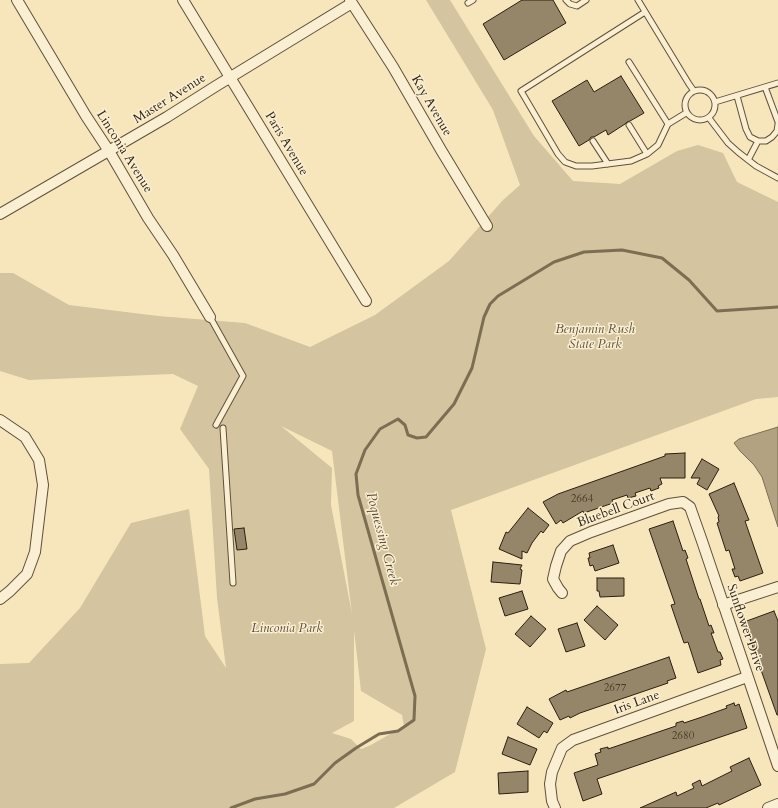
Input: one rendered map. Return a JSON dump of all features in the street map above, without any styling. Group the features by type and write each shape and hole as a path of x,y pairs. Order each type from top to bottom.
{"street":[{"name":"Linconia Avenue","path":"17,0 86,116 210,317"},
{"name":"Paris Avenue","path":"183,0 366,301"},
{"name":"Master Avenue","path":"0,214 167,117 351,2"},
{"name":"Kay Avenue","path":"351,2 393,67 486,226"},
{"path":"0,420 25,437 39,460 43,485 35,552 27,574 0,599"},
{"name":"Bluebell Court","path":"562,593 553,579 561,551 570,542 591,532 669,504 683,502"},
{"name":"Sunflower Drive","path":"683,502 690,507 778,766"},
{"path":"723,605 777,589"},
{"name":"Iris Lane","path":"556,808 552,801 550,784 552,772 562,748 573,740 747,677"},
{"path":"768,808 778,804"}],"lane":[{"path":"468,3 473,0"},
{"path":"566,0 570,4 577,6 586,0"},
{"path":"638,0 694,91"},
{"path":"645,12 521,91 558,154 565,162 576,166 592,166 631,161 647,154 658,145 668,124 686,113"},
{"path":"629,62 668,124"},
{"path":"715,102 778,83"},
{"path":"737,96 746,129 750,137 758,141 766,141 777,131 778,123 765,87"},
{"path":"694,91 705,91 713,97 715,102 714,111 708,118 698,121 689,117 686,113 686,98 694,91"},
{"path":"708,118 728,143 748,160 778,178"},
{"path":"629,125 647,154"},
{"path":"592,141 608,164"},
{"path":"748,160 758,141"},
{"path":"210,317 243,376 216,425"},
{"path":"223,428 233,583"}],"green space":[{"path":"426,0 450,0 534,136 573,181 620,184 677,151 698,145 723,153 737,182 778,202 778,397 756,399 451,510 486,649 455,772 394,808 0,808 0,664 29,663 80,608 131,523 189,509 205,636 226,668 217,598 209,469 180,429 198,386 173,374 29,380 0,371 0,273 13,273 69,305 158,316 245,323 310,347 375,315 449,261 503,200 520,185 493,110","holes":["281,426 332,451 352,614 331,505 332,468","354,630 361,691 402,715 404,726 361,749 351,739 332,733 354,721"]}],"shaded area":[{"path":"778,427 778,527 762,477 754,465 734,443 739,439"}],"building":[{"path":"522,0 553,0 566,23 504,60 483,24"},
{"path":"621,76 644,113 608,135 606,130 594,137 591,137 579,146 552,101 587,80 594,92"},
{"path":"685,453 685,478 660,478 662,484 658,486 659,488 651,491 650,488 635,493 636,496 628,498 627,495 612,500 613,503 584,513 583,511 563,523 561,520 556,524 543,502 558,494 665,456 665,454"},
{"path":"702,459 719,469 707,490 697,484 700,478 691,478"},
{"path":"734,483 749,520 745,521 763,573 740,581 738,576 735,577 732,569 735,569 729,550 726,551 717,523 719,522 719,516 709,494"},
{"path":"528,508 549,525 543,533 541,531 527,553 522,551 522,559 499,549 506,532 508,533"},
{"path":"673,521 683,551 685,550 688,558 686,559 699,599 709,626 711,625 714,633 711,633 718,652 720,652 723,659 720,660 721,665 698,673 688,642 684,643 673,611 671,605 675,604 649,529"},
{"path":"244,528 247,549 237,550 234,529"},
{"path":"613,545 619,563 595,571 593,565 590,566 588,558 590,558 589,553"},
{"path":"493,562 522,565 520,569 522,570 520,584 491,582"},
{"path":"597,578 624,578 624,596 600,597 599,591 597,591"},
{"path":"522,591 528,609 505,616 499,598"},
{"path":"597,606 618,625 605,640 584,620"},
{"path":"774,611 778,621 778,715 744,622"},
{"path":"531,616 546,629 530,647 515,634"},
{"path":"577,623 585,646 566,652 558,629"},
{"path":"669,657 676,678 667,681 668,683 580,713 570,718 569,716 560,720 549,699 566,690 567,692"},
{"path":"734,703 735,706 739,704 747,728 597,779 602,794 583,801 574,773 598,765 595,754 601,752 600,749 608,747 608,749 676,726 676,723 683,721 684,723 702,717 727,708 726,706"},
{"path":"527,707 553,723 547,733 544,731 539,738 517,724"},
{"path":"508,737 537,749 530,765 502,754"},
{"path":"749,758 761,785 719,805 718,803 706,808 640,808 676,792 677,796 694,788 692,784 700,780 702,786 732,771 730,767"},
{"path":"528,771 528,792 499,794 498,773"}],"waterway":[{"name":"Poquessing Creek","path":"231,808 255,799 285,794 314,784 335,763 356,748 379,734 398,731 414,720 415,696 358,495 356,474 365,450 380,429 398,419 405,425 408,435 417,438 426,437 454,404 472,368 484,317 490,304 498,296 554,262 584,252 622,250 662,258 689,280 717,311 778,307"}],"park label":[{"name":"Benjamin Rush State Park","path":"595,338"},
{"name":"Linconia Park","path":"287,629"}]}
